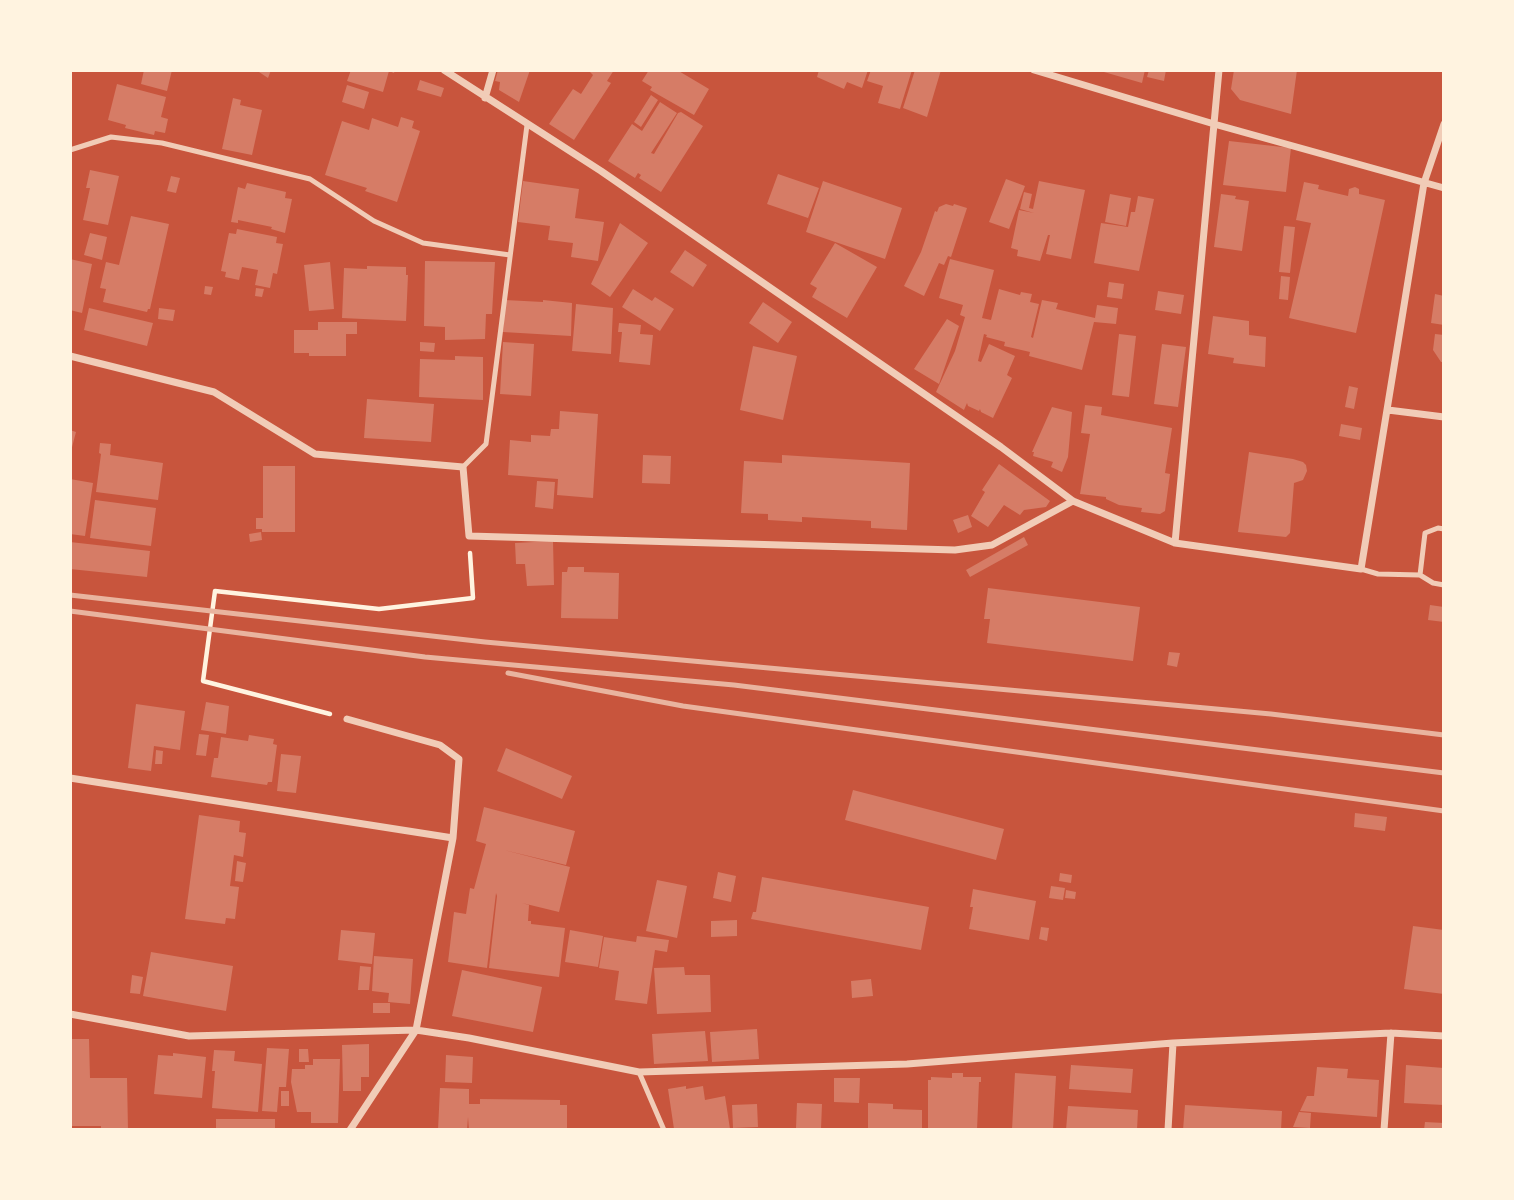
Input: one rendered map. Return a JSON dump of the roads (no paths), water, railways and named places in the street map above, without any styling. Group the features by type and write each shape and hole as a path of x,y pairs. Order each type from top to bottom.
{"street":[{"path":"444,70 601,171 1001,447 1073,501 1175,543 1361,569 1424,183 1444,124"},
{"path":"485,98 493,70"},
{"path":"1034,70 1214,124 1444,188"},
{"path":"1175,543 1219,70"},
{"path":"70,356 214,392 315,454 463,467 470,536 955,550 992,545 1073,501"},
{"path":"1388,410 1444,417"},
{"path":"348,719 440,746 459,759 453,838 416,1030 350,1130"},
{"path":"70,778 453,838"},
{"path":"70,1014 189,1036 416,1030 470,1038 639,1072 907,1064 1173,1044 1391,1033 1444,1036"},
{"path":"1384,1130 1391,1033"},
{"path":"1168,1130 1173,1044"}],"lane":[{"path":"463,467 486,444 527,125"},
{"path":"70,150 111,137 162,143 310,179 374,221 423,243 510,255"},
{"path":"1420,575 1425,533 1437,528 1444,529"},
{"path":"1361,569 1378,574 1420,575 1433,583 1444,585"},
{"path":"639,1072 664,1130"}],"railway":[{"path":"70,595 485,642 1271,714 1444,735"},
{"path":"70,611 425,657 734,685 1444,773"},
{"path":"508,673 683,706 1444,811"}]}
